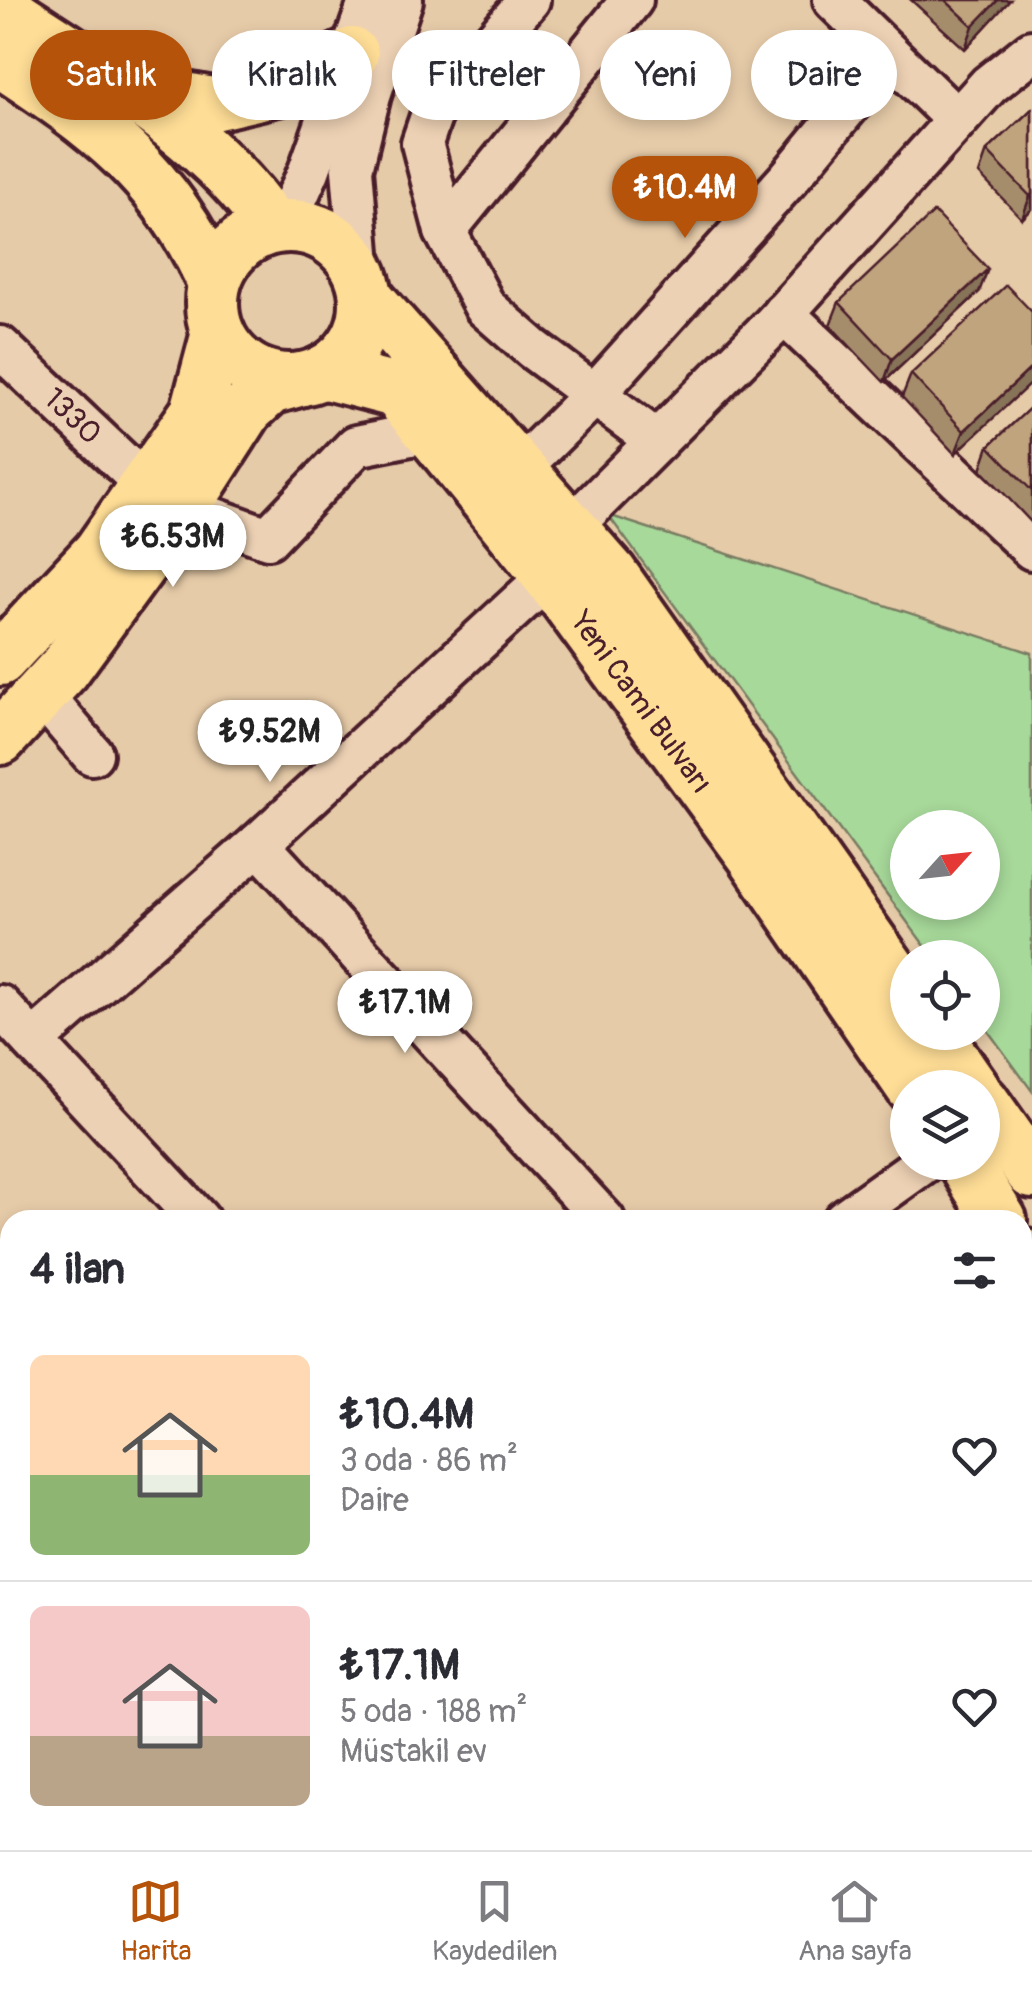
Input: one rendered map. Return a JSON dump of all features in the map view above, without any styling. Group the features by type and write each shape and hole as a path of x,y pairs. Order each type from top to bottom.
{"main road":[{"path":"0,6 36,30"},
{"path":"0,60 72,108 138,165 191,230 230,353 250,370 275,379 313,375"},
{"path":"161,120 248,191 278,227"},
{"path":"0,659 31,631 98,553 164,496 270,388 313,375 356,341 364,287 336,241 316,230 278,227 233,249 216,308 197,412 164,496 41,694 0,738"},
{"name":"Yeni Cami Bulvarı","path":"364,287 611,574 890,969"},
{"name":"Yeni Cami Bulvarı","path":"313,375 396,391 434,435 549,576 754,856 901,1070"},
{"path":"1000,1127 1032,1172"},
{"path":"975,1180 994,1210"}],"street":[{"path":"360,30 370,0"},
{"path":"364,287 352,169 370,95 402,0"},
{"path":"529,0 434,111 422,143 445,230 485,306 657,441"},
{"path":"445,230 632,0"},
{"path":"834,0 865,30"},
{"path":"570,528 783,313 989,85 1032,50"},
{"path":"897,62 957,120"},
{"path":"278,227 324,120"},
{"path":"519,469 594,394 837,120"},
{"path":"783,313 1032,549"},
{"name":"1330","path":"0,348 164,496"},
{"path":"164,496 268,538 356,446 421,433 434,435"},
{"path":"33,1041 258,844 549,576"},
{"path":"41,694 92,754"},
{"path":"258,844 595,1210"},
{"path":"0,1006 190,1210"},
{"path":"858,1210 900,1180"}],"green space":[{"path":"608,515 1032,653 1032,1091 1000,1047 1000,940 920,940 906,920 1000,920 1000,810 890,810 890,899"}],"building":[{"path":"945,0 998,0 973,26"},
{"path":"1032,109 1032,194 1030,196 987,151"},
{"path":"934,212 988,269 892,359 839,302"},
{"path":"1006,285 1032,312 1032,367 964,431 911,374"},
{"path":"1032,406 1032,491 989,446"}]}
